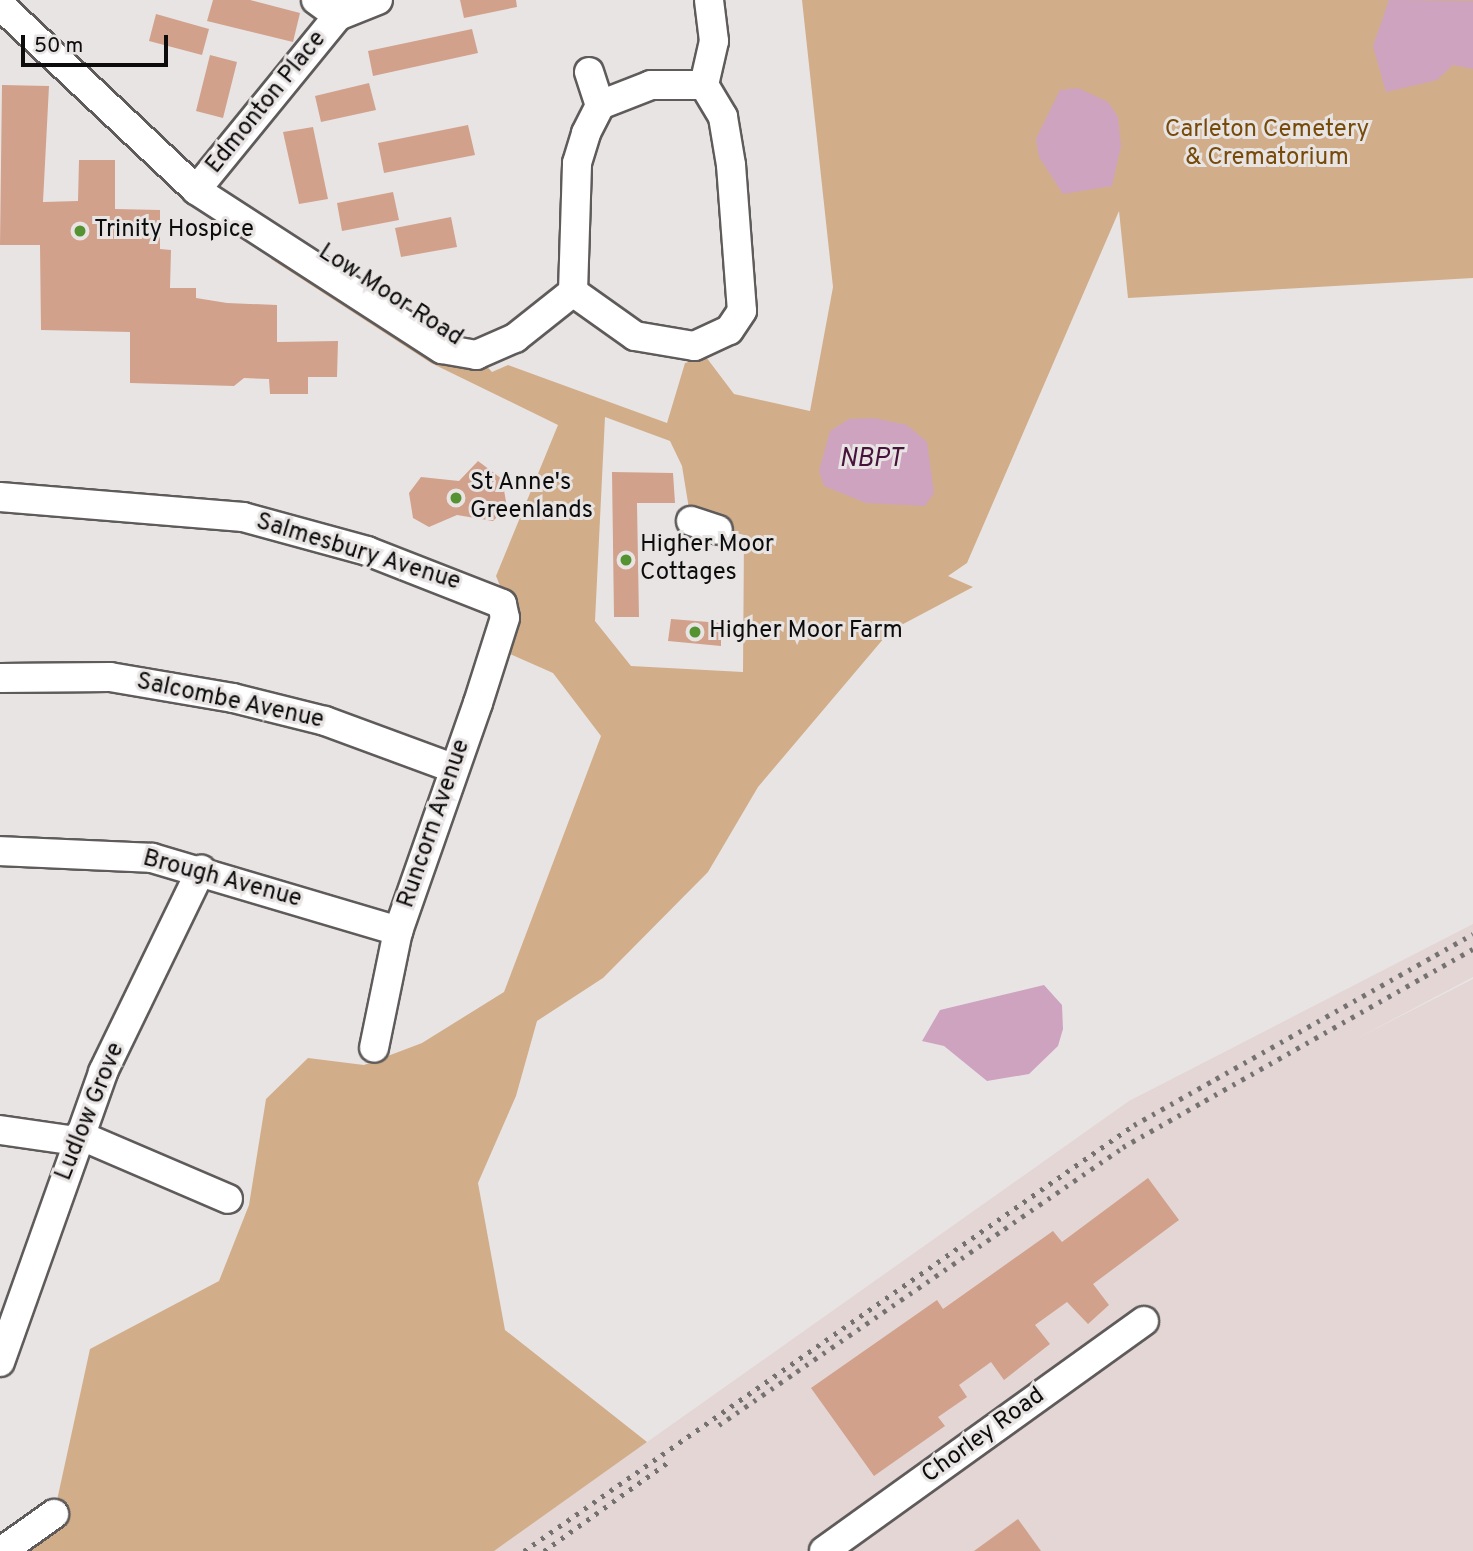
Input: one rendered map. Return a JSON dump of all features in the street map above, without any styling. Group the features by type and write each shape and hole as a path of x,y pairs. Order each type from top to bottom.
{"street":[{"name":"Edmonton Place","path":"196,190 327,8 378,0"},
{"path":"589,72 600,105 576,163 573,292 635,336 674,345 714,340 742,311 731,165 723,117 704,85 714,41 709,0"},
{"name":"Low Moor Road","path":"0,5 196,190 442,349 476,355 515,338 573,292"},
{"path":"600,105 651,85 704,85"},
{"name":"Salmesbury Avenue","path":"0,497 243,517 368,551 502,604"},
{"path":"691,521 718,530"},
{"name":"Runcorn Avenue","path":"374,1048 398,931 505,618 502,604"},
{"name":"Salcombe Avenue","path":"0,678 110,677 233,698 325,720 453,768"},
{"name":"Brough Avenue","path":"0,851 94,852 201,870 398,931"},
{"name":"Ludlow Grove","path":"0,1362 78,1138 201,870"},
{"path":"0,1130 78,1138 228,1198"},
{"name":"Chorley Road","path":"824,1551 1144,1321"},
{"path":"2,1551 54,1514"}],"shaded area":[{"path":"1473,924 1473,977 1352,1041 1473,979 1473,1551 493,1551 1129,1101"}],"green space":[{"name":"Carleton Cemetery & Crematorium","path":"802,0 1473,0 1473,278 1128,298 1119,211 967,563 948,576 973,587 890,631 758,787 708,872 603,978 537,1021 516,1096 478,1183 505,1330 647,1442 494,1551 2,1551 54,1514 90,1349 219,1281 249,1205 266,1099 308,1058 364,1065 422,1043 504,992 601,736 553,673 510,654 517,627 496,576 558,425 431,363 271,259 280,247 476,355 492,372 508,365 667,423 685,363 706,357 734,394 810,411 833,287","holes":["605,417 670,441 682,466 691,521 744,535 743,672 631,666 595,621"]}],"water":[{"path":"1389,0 1473,1 1473,69 1453,65 1437,80 1386,92 1373,46"},
{"path":"1078,88 1108,102 1118,117 1121,146 1112,186 1063,194 1039,157 1036,139 1060,90"},
{"name":"NBPT","path":"874,418 907,425 927,442 934,493 925,506 866,503 824,486 819,471 830,431 849,419"},
{"path":"1044,985 1062,1005 1063,1029 1058,1046 1029,1074 987,1081 944,1046 922,1041 940,1010"}],"building":[{"path":"213,0 250,0 300,13 293,42 207,21"},
{"path":"460,0 516,0 517,7 464,18"},
{"path":"156,14 209,29 202,55 149,41"},
{"path":"472,29 478,53 373,76 368,51"},
{"path":"210,55 237,62 223,118 196,111"},
{"path":"369,83 376,110 321,122 315,96"},
{"name":"Trinity Hospice","path":"2,85 49,86 43,202 78,201 79,160 115,160 115,209 160,210 160,249 171,250 170,288 196,288 196,298 227,303 277,305 277,342 338,341 337,377 308,377 308,394 270,394 269,379 244,378 234,386 130,383 130,332 41,330 40,245 0,245"},
{"path":"468,125 475,155 384,173 378,143"},
{"path":"313,127 328,199 299,204 283,132"},
{"path":"393,192 399,220 342,231 337,203"},
{"path":"451,217 457,247 401,257 395,228"},
{"name":"St Anne's Greenlands","path":"478,461 502,479 507,507 493,521 457,515 429,527 413,518 409,493 421,477 459,481"},
{"name":"Higher Moor Cottages","path":"612,472 673,473 675,503 637,503 639,617 614,617"},
{"name":"Higher Moor Farm","path":"671,619 721,623 721,646 668,641"},
{"path":"1148,1178 1179,1220 1093,1284 1109,1305 1088,1324 1067,1302 1035,1325 1050,1344 1004,1380 991,1362 959,1385 967,1397 938,1417 945,1426 874,1476 811,1388 937,1300 943,1309 1053,1231 1062,1242"},
{"path":"1018,1519 1041,1551 974,1551"}],"railway":[{"path":"524,1551 1134,1125 1473,934"},
{"path":"719,1425 1123,1147 1473,949"},
{"path":"544,1551 671,1460"}],"place":[{"name":"Trinity Hospice","path":"80,231"},
{"name":"St Anne's Greenlands","path":"456,498"},
{"name":"Higher Moor Cottages","path":"626,560"},
{"name":"Higher Moor Farm","path":"695,632"}]}
